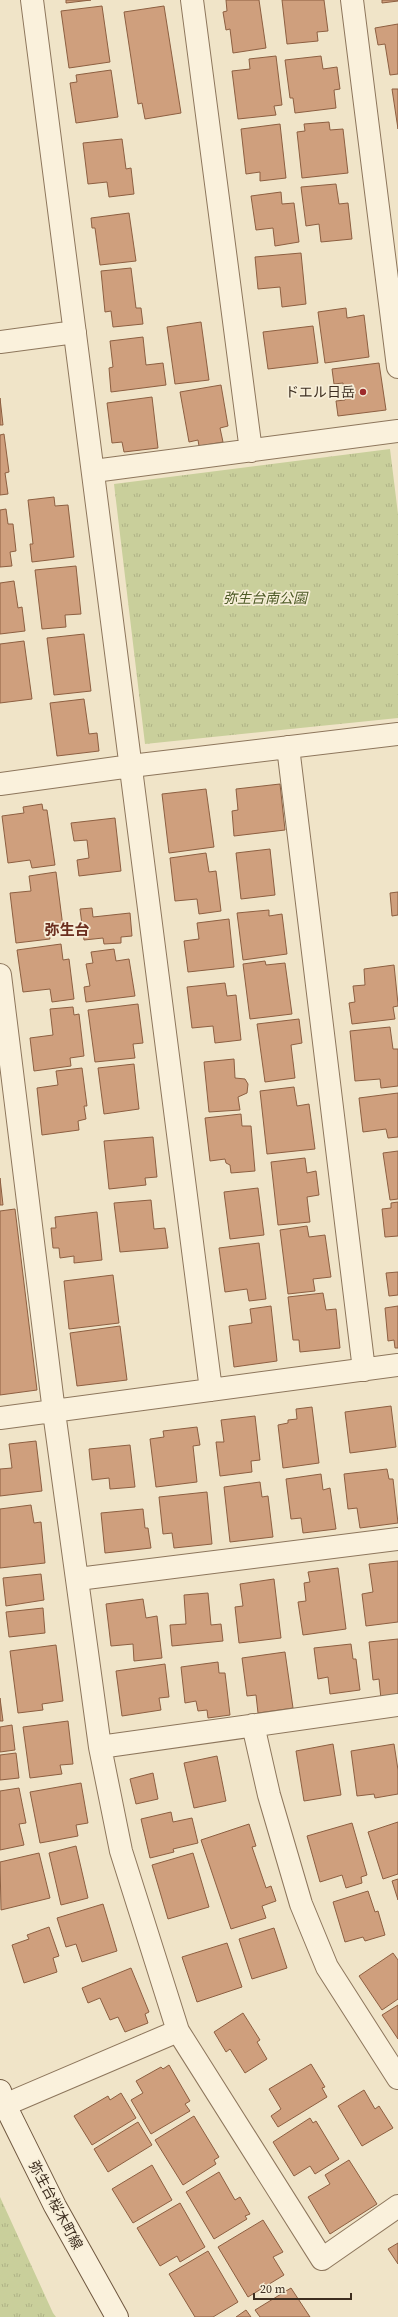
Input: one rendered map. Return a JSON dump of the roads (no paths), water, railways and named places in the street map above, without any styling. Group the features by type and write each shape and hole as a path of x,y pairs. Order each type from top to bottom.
{"street":[{"path":"32,0 94,471 211,1390"},
{"path":"192,0 251,451"},
{"path":"352,0 398,367"},
{"path":"0,342 75,332"},
{"path":"94,471 398,431"},
{"path":"0,784 131,766 398,734"},
{"path":"288,747 364,1370"},
{"path":"0,975 54,1412 100,1747 121,1851 178,2031 322,2259 398,2206"},
{"path":"0,1418 398,1365"},
{"path":"78,1579 398,1539"},
{"path":"100,1747 398,1705"},
{"path":"253,1725 269,1796 299,1897 327,1967 398,2078"},
{"path":"2,2101 178,2031"},
{"name":"弥生台桜木町線","path":"2,2101 55,2206 117,2317"}],"place":[{"name":"ドエル日岳","path":"363,392"}],"district":[{"name":"弥生台","path":"67,929"}],"park label":[{"name":"弥生台南公園","path":"265,598"}]}
